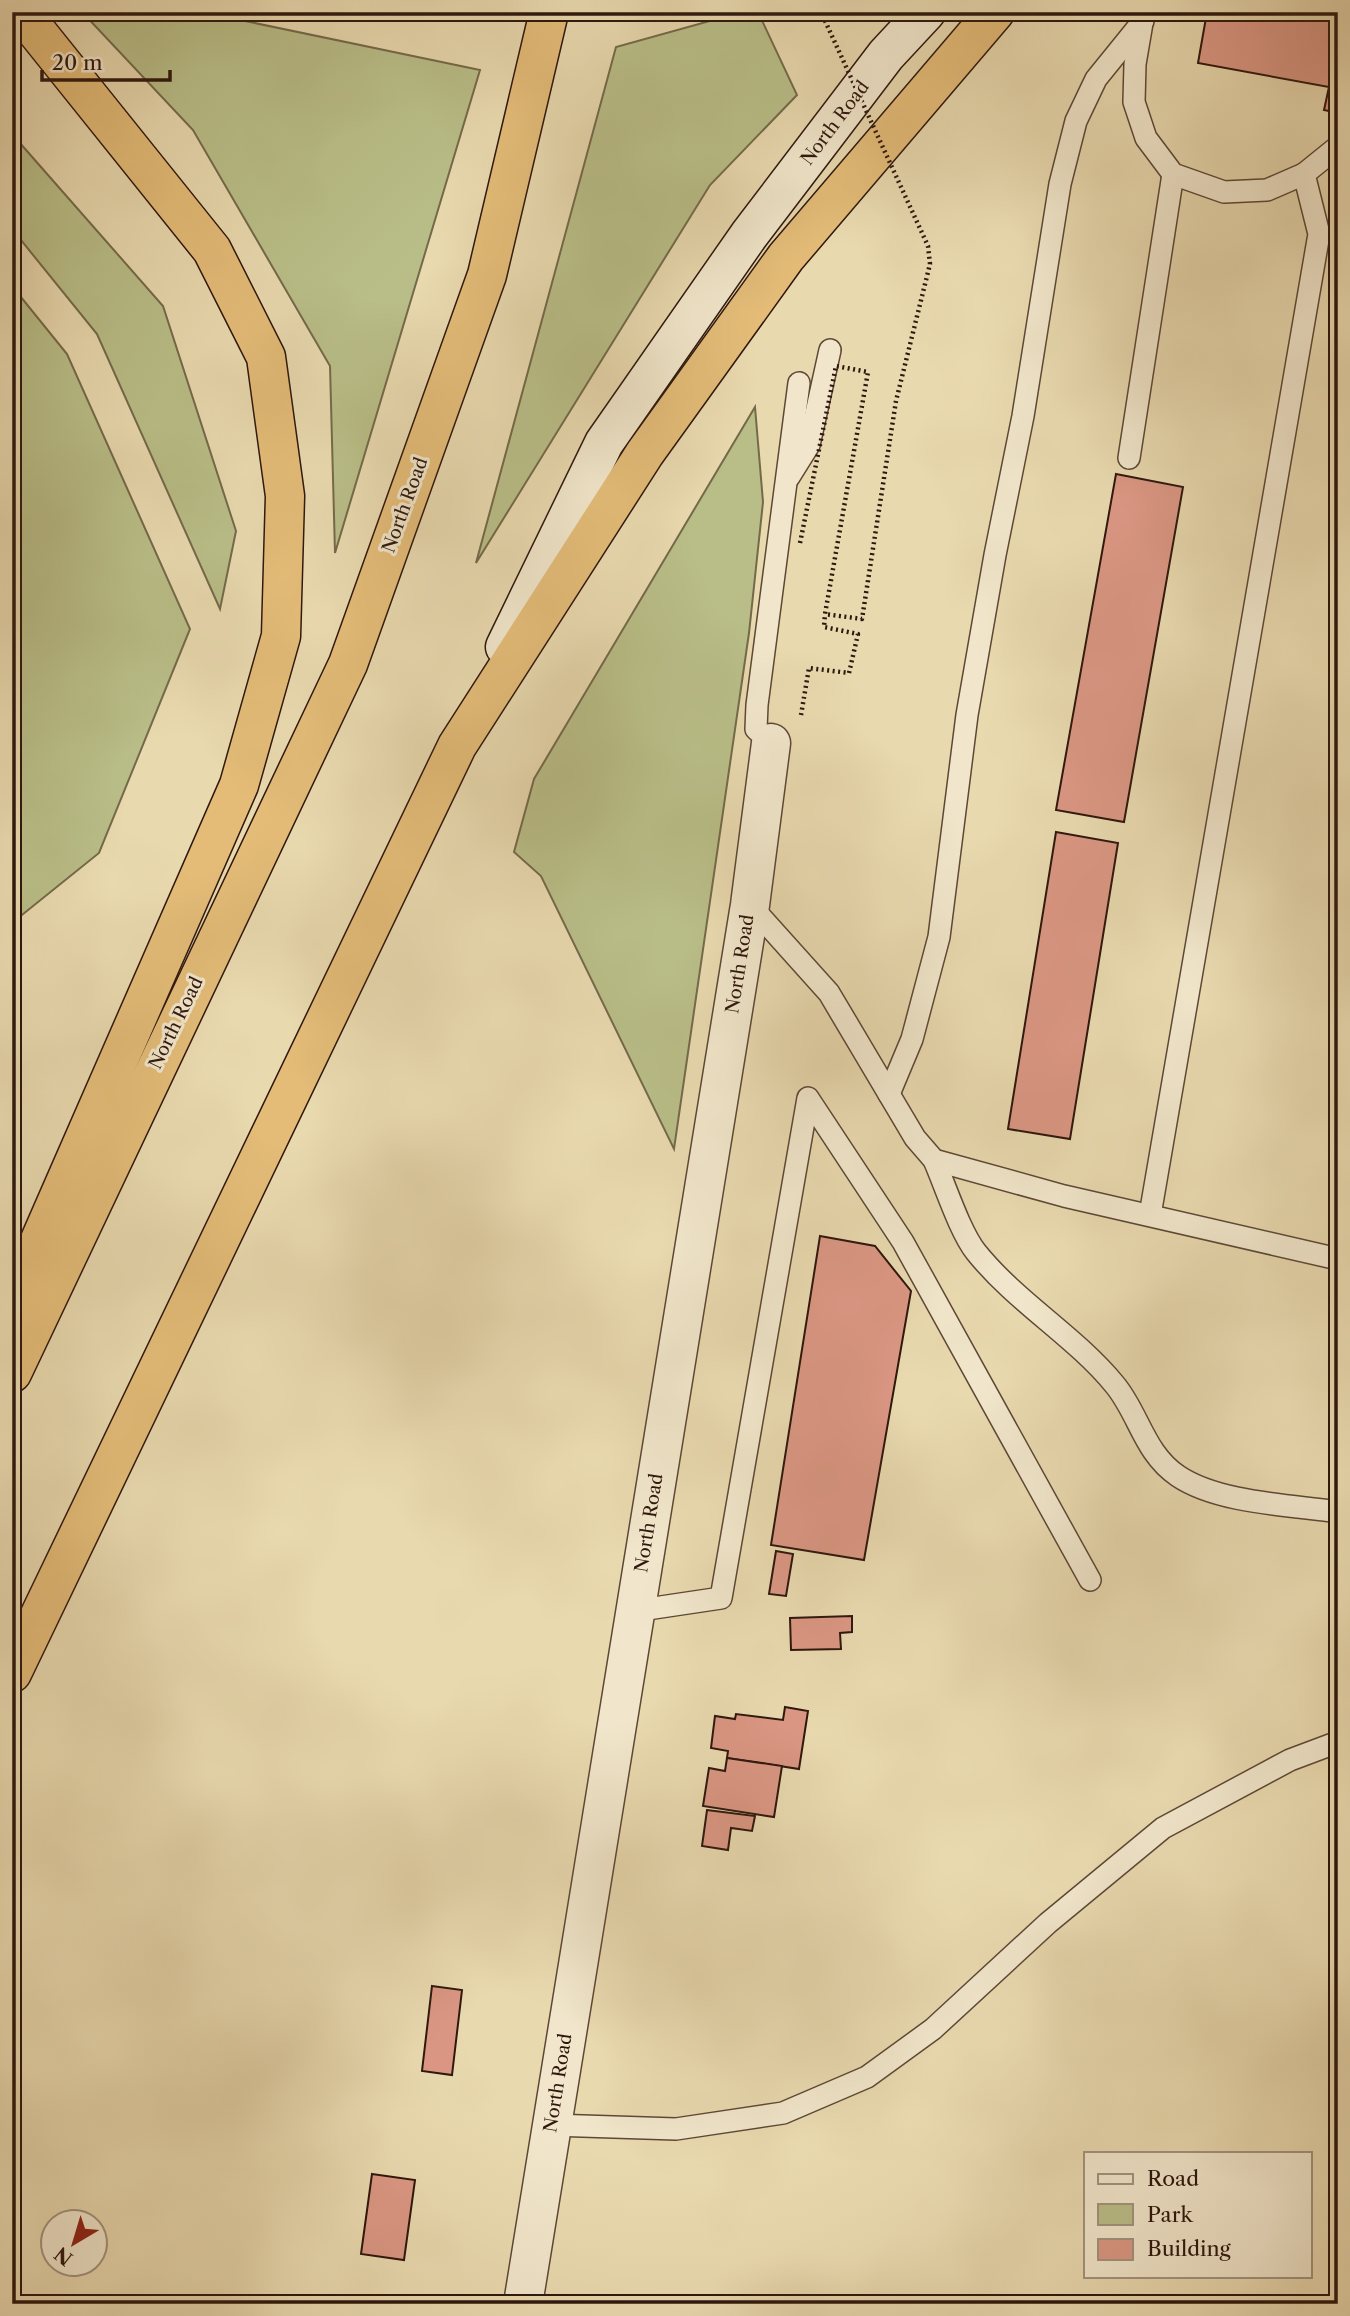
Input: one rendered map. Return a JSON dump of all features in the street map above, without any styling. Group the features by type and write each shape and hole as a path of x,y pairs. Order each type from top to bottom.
{"highway":[{"path":"12,1314 36,1249 240,785 281,636 285,496 266,358 212,250 20,12"},
{"name":"North Road","path":"12,1373 348,664 487,275 549,12"},
{"path":"12,1673 457,746 645,453 786,257 995,12"}],"street":[{"name":"North Road","path":"457,746 604,443 749,235 886,55 926,12"},
{"name":"North Road","path":"523,2304 750,905 785,735"}],"lane":[{"path":"1145,17 1135,64 1134,102 1146,138 1173,174 1224,192 1266,190 1304,174 1335,149"},
{"path":"889,1094 912,1040 939,937 967,715 1023,416 1060,184 1076,121 1096,79 1145,17"},
{"path":"1129,458 1173,174"},
{"path":"1150,1215 1319,234 1304,174"},
{"path":"786,483 809,445 830,350"},
{"path":"785,735 756,730 799,383"},
{"path":"750,905 829,993 915,1138 934,1160 974,1250 1021,1301 1115,1384 1131,1410 1147,1446 1177,1475 1212,1492 1338,1512"},
{"path":"634,1611 721,1598 808,1098 903,1242 1090,1580"},
{"path":"934,1160 1338,1259"},
{"path":"551,2125 676,2129 783,2113 867,2077 933,2029 1048,1923 1163,1828 1290,1759 1338,1742"}],"path":[{"path":"821,12 928,246 930,264 896,401 862,619 825,614"},
{"path":"785,735 809,668 849,673 858,634 824,627 868,372 836,366 800,543"}],"green space":[{"path":"82,12 223,12 245,21 480,70 335,553 330,366 193,130"},
{"path":"742,12 758,12 797,95 710,185 476,563 616,47"},
{"path":"12,134 163,306 236,531 220,609 97,334 12,229"},
{"path":"12,286 67,354 190,629 99,853 12,923"},
{"path":"755,407 763,502 749,633 674,1149 541,876 514,852 534,779"}],"building":[{"path":"1207,12 1338,12 1338,113 1324,110 1329,87 1198,63"},
{"path":"1116,474 1183,487 1124,822 1056,810"},
{"path":"1056,832 1118,843 1070,1139 1008,1129"},
{"path":"820,1236 875,1246 911,1291 864,1560 771,1545"},
{"path":"776,1551 793,1554 786,1596 769,1594"},
{"path":"852,1616 852,1632 840,1633 841,1649 791,1650 790,1618"},
{"path":"785,1707 808,1711 799,1769 727,1758 728,1751 711,1748 715,1716 735,1719 736,1714 783,1720"},
{"path":"727,1758 782,1766 774,1817 703,1806 709,1768 725,1771"},
{"path":"707,1810 755,1816 752,1831 731,1828 728,1850 702,1846"},
{"path":"432,1986 462,1990 452,2075 422,2071"},
{"path":"372,2174 415,2180 404,2260 361,2254"}]}
